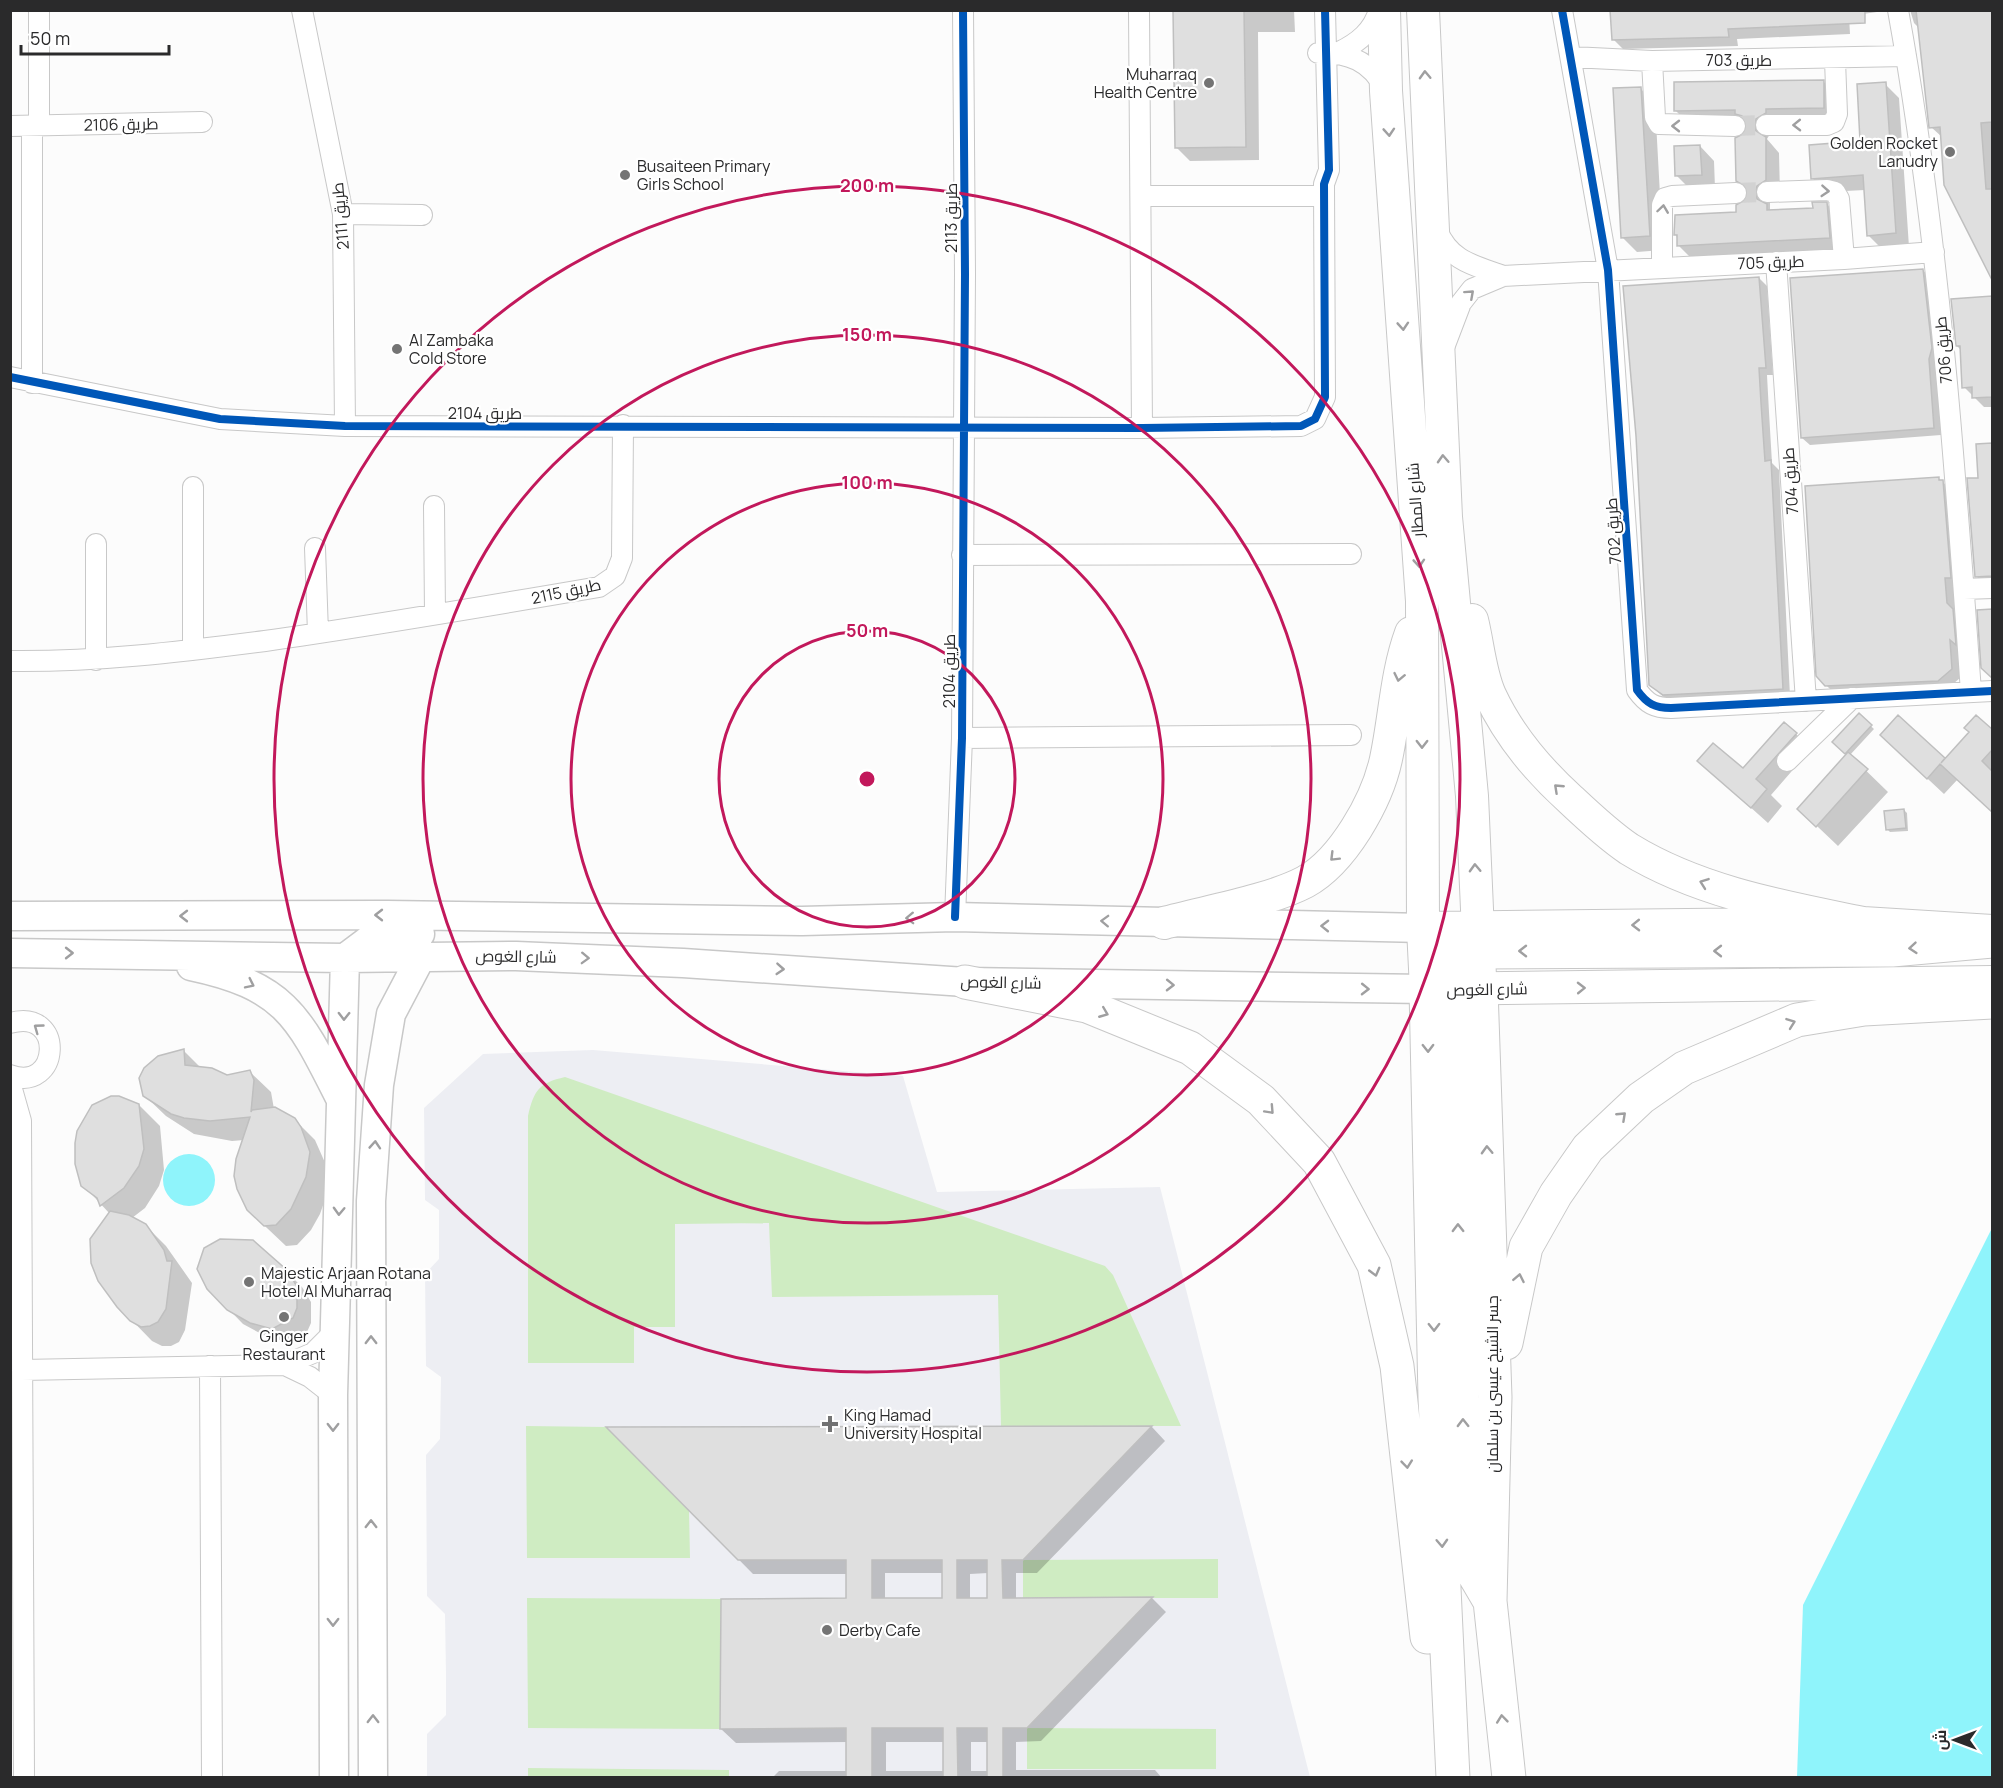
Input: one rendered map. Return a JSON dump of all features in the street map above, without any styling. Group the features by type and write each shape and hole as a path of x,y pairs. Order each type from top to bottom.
{"highway":[{"path":"1423,928 1461,968 1466,1543 1472,1571 1490,1601"},
{"path":"1461,968 1892,950 1992,941"},
{"path":"1453,1763 1435,1398 1461,968"},
{"name":"جسر الشيخ عيسى بن سلمان","path":"1461,968 1495,1397 1490,1601 1509,1778"},
{"path":"965,982 1087,1006 1190,1048 1261,1100 1319,1162 1374,1265 1397,1366 1419,1571 1436,1698 1453,1763"},
{"path":"1495,1397 1526,1247 1556,1194 1588,1148 1641,1098 1684,1068 1797,1020 1864,1009 1992,1002"}],"main road":[{"name":"شارع المطار","path":"1382,10 1422,601 1423,928"},
{"name":"شارع المطار","path":"1423,10 1430,213 1446,517 1472,796 1461,968"},
{"path":"1446,517 1490,693 1511,733 1542,774 1628,848 1672,871 1781,907 1863,923"},
{"path":"1164,923 1269,895 1305,882 1337,856 1368,808 1386,761 1405,649 1422,601"},
{"path":"10,916 387,915 802,921 955,917 1423,928"},
{"path":"334,1778 333,1395 345,958 363,942 383,935 760,930 802,921"},
{"name":"شارع الغوص","path":"1461,968 1863,923 1992,931"},
{"name":"شارع الغوص","path":"10,953 133,953 345,958 422,955 618,960 965,982 1461,968 1992,982"},
{"path":"133,953 220,972 253,984 292,1013 312,1043 342,1102"},
{"path":"373,1778 371,1201 379,1085 391,1014 422,955"},
{"path":"335,1331 349,1367 371,1399"}],"street":[{"path":"32,383 39,10"},
{"name":"طريق 2111","path":"302,10 343,214 345,426"},
{"name":"طريق 2113","path":"963,10 964,426"},
{"path":"1138,10 1142,428"},
{"path":"1318,10 1328,53"},
{"path":"1141,196 1324,190 1320,170 1328,53 1325,10"},
{"path":"1328,53 1361,39 1371,29 1382,10"},
{"name":"طريق 702","path":"1562,10 1608,270 1638,690 1645,701 1658,708 1992,691"},
{"name":"طريق 706","path":"1898,10 1934,252 1971,692"},
{"path":"1328,53 1368,66 1386,91"},
{"name":"طريق 703","path":"1572,57 1652,61 1835,60 1906,56"},
{"path":"1766,125 1834,122 1837,114 1835,60"},
{"path":"1652,61 1655,117 1659,124 1735,126"},
{"name":"طريق 2106","path":"10,126 202,122"},
{"name":"طريق 2104","path":"10,377 220,419 345,426 506,428 623,425 1293,427 1315,419 1325,397 1324,190"},
{"path":"1767,192 1827,190 1835,192 1839,199 1844,259"},
{"path":"1662,267 1662,205 1665,198 1736,193"},
{"path":"1430,213 1443,243 1457,258 1503,276"},
{"path":"343,214 422,214"},
{"name":"طريق 705","path":"1608,270 1844,259 1934,252"},
{"name":"طريق 704","path":"1776,262 1806,701"},
{"path":"1439,365 1451,325 1461,303 1472,289 1503,276 1608,270"},
{"name":"طريق 2115","path":"10,661 96,660 193,650 318,633 598,587 612,580 622,558 623,425"},
{"name":"طريق 2104","path":"955,917 962,738 964,426"},
{"path":"193,650 194,487"},
{"path":"434,506 435,614"},
{"path":"96,544 96,660"},
{"path":"315,548 318,633"},
{"path":"962,555 1351,554"},
{"path":"1964,589 1992,588"},
{"path":"1786,762 1852,698"},
{"path":"962,738 1351,735"},
{"path":"10,1023 27,1021 42,1028 51,1044 49,1060 38,1074 27,1096 21,1120 24,1778"},
{"path":"10,1075 22,1078 38,1074"},
{"path":"10,1082 21,1120"},
{"path":"22,1370 285,1365 313,1353 335,1331"},
{"path":"285,1365 310,1377 333,1395"},
{"path":"210,1366 212,1778"}],"shaded area":[{"name":"King Hamad University Hospital","path":"593,1050 903,1076 937,1192 1160,1187 1310,1777 427,1777 427,1734 446,1715 446,1674 445,1614 427,1596 426,1455 440,1439 441,1377 426,1366 425,1274 439,1259 439,1210 425,1200 424,1108 483,1054"}],"green space":[{"path":"565,1077 1105,1266 1113,1275 1181,1426 1001,1426 998,1295 772,1297 769,1223 675,1224 675,1327 634,1327 634,1363 528,1363 528,1116 535,1094 539,1089 549,1082"},
{"path":"526,1426 606,1427 689,1511 690,1558 527,1558"},
{"path":"1218,1559 1218,1598 1023,1598 1023,1560"},
{"path":"527,1598 721,1599 720,1729 528,1728"},
{"path":"1027,1728 1216,1729 1216,1769 1027,1769"},
{"path":"528,1768 729,1770 729,1777 528,1778"}],"water":[{"path":"189,1154 199,1156 207,1162 213,1170 215,1180 213,1190 207,1198 199,1204 189,1206 179,1204 171,1198 165,1190 163,1180 165,1170 171,1162 179,1156"},
{"path":"1992,1228 1992,1777 1797,1777 1803,1605"}],"building":[{"name":"Muharraq Health Centre","path":"1173,10 1244,10 1246,147 1175,148"},
{"path":"1610,10 1865,10 1865,23 1728,29 1729,37 1612,40"},
{"path":"1916,10 1992,10 1992,122 1981,123 1986,189 1992,189 1992,280 1944,185 1940,127 1929,128"},
{"path":"1824,80 1824,108 1766,109 1766,113 1756,119 1755,130 1766,137 1766,180 1757,186 1755,193 1757,199 1767,204 1767,210 1813,208 1812,202 1827,202 1830,238 1677,246 1677,235 1674,235 1675,215 1736,212 1736,205 1746,199 1746,187 1736,181 1735,138 1745,133 1747,126 1742,116 1735,114 1735,110 1674,111 1674,82"},
{"path":"1886,82 1896,233 1867,236 1863,175 1811,179 1809,145 1860,141 1857,84"},
{"path":"1641,87 1650,236 1621,238 1613,88"},
{"path":"1700,145 1702,175 1675,176 1674,146"},
{"path":"1923,269 1932,348 1929,359 1934,428 1801,438 1790,278"},
{"path":"1759,277 1766,368 1759,368 1761,403 1765,461 1771,460 1783,689 1663,695 1649,685 1636,436 1623,286"},
{"path":"1992,296 1992,397 1972,398 1972,387 1962,388 1960,346 1956,346 1951,299"},
{"path":"1992,443 1992,576 1975,577 1967,478 1978,478 1976,444"},
{"path":"1939,477 1939,480 1943,480 1951,578 1945,578 1947,603 1953,609 1956,645 1950,640 1952,669 1938,681 1825,686 1816,676 1805,486"},
{"path":"1992,609 1992,678 1981,668 1977,610"},
{"path":"1859,713 1872,725 1845,754 1832,742"},
{"path":"1898,715 1945,758 1941,763 1969,732 1964,728 1976,715 1992,729 1992,750 1982,761 1992,771 1992,812 1940,764 1927,779 1880,735"},
{"path":"1784,722 1797,733 1756,779 1767,789 1751,808 1697,761 1713,743 1743,768"},
{"path":"1848,752 1868,769 1816,827 1797,809"},
{"path":"1904,809 1906,828 1886,830 1884,811"},
{"path":"184,1049 185,1065 212,1068 227,1075 250,1070 254,1080 251,1112 275,1107 295,1118 301,1127 310,1152 306,1177 291,1209 276,1225 264,1226 247,1210 237,1189 234,1176 236,1159 250,1117 210,1121 184,1118 171,1114 143,1096 139,1078 144,1068 158,1056"},
{"path":"111,1096 119,1096 139,1104 144,1149 139,1166 124,1188 100,1206 97,1198 81,1186 75,1164 75,1143 77,1131 92,1105"},
{"path":"110,1211 129,1215 146,1224 164,1250 167,1261 172,1261 166,1309 158,1322 150,1326 141,1327 130,1321 98,1281 91,1263 90,1239"},
{"name":"Majestic Arjaan Rotana Hotel Al Muharraq","path":"220,1239 253,1240 288,1271 297,1287 297,1308 293,1318 272,1329 250,1323 227,1310 207,1289 197,1269 204,1248"},
{"path":"1152,1426 1023,1560 1002,1560 1003,1598 1153,1597 1027,1728 1003,1728 1003,1778 987,1778 987,1728 957,1728 958,1778 943,1778 943,1728 872,1728 872,1778 846,1778 846,1728 720,1729 721,1599 846,1598 846,1560 738,1560 606,1427","holes":["872,1560 942,1560 942,1598 872,1598","957,1560 987,1560 987,1598 957,1598"]}],"tunnel":[{"path":"1735,126 1766,125"},
{"path":"1736,193 1767,192"}],"cycle path":[{"path":"955,917 962,738 965,274 963,10"},
{"path":"10,377 220,419 345,426 1142,428 1301,426 1315,419 1325,397 1324,184 1329,170 1325,10"},
{"path":"1562,10 1608,270 1637,690 1644,699 1652,704 1671,708 1992,691"}],"place":[{"name":"Muharraq Health Centre","path":"1209,83"},
{"name":"Golden Rocket Lanudry","path":"1950,152"},
{"name":"Busaiteen Primary Girls School","path":"625,175"},
{"name":"Al Zambaka Cold Store","path":"397,349"},
{"name":"Majestic Arjaan Rotana Hotel Al Muharraq","path":"249,1282"},
{"name":"Ginger Restaurant","path":"284,1317"},
{"name":"King Hamad University Hospital","path":"830,1424"},
{"name":"Derby Cafe","path":"827,1630"}]}
